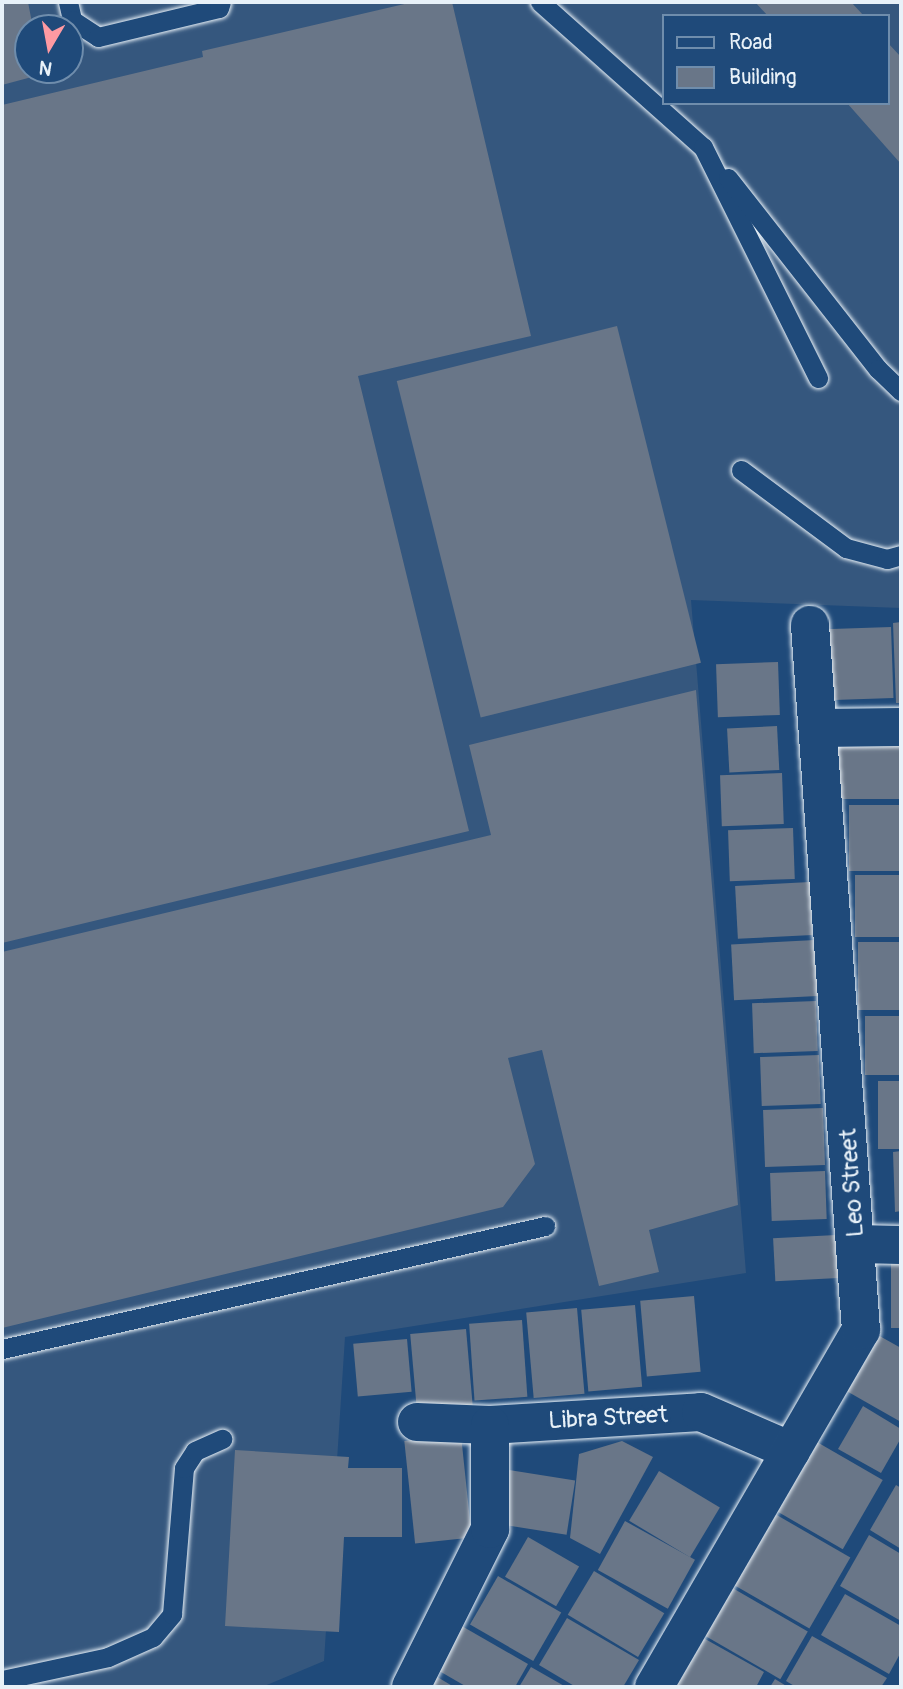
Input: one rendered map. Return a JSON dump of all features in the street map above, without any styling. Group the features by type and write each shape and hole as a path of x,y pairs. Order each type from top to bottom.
{"street":[{"name":"Leo Street","path":"654,1687 861,1330 857,1244 810,625"},
{"path":"818,728 901,727"},
{"path":"857,1244 901,1245"},
{"name":"Libra Street","path":"417,1422 490,1425 701,1412 790,1451"},
{"path":"411,1687 490,1529 490,1425"}],"lane":[{"path":"68,2 72,20 98,37 219,8 221,2"},
{"path":"540,2 704,147 878,369 901,391"},
{"path":"704,147 818,378"},
{"path":"741,470 846,548 887,559 901,555"},
{"path":"2,1349 545,1226"},
{"path":"2,1679 108,1657 153,1637 172,1614 184,1468 195,1451 222,1439"}],"shaded area":[{"path":"2,2 901,2 901,608 691,600 746,1273 345,1337 324,1661 262,1687 2,1687"}],"building":[{"path":"2,2 28,2 30,14 14,14 14,82 2,85"},
{"path":"413,2 452,2 531,336 358,376 469,831 2,943 2,105 203,57 202,51"},
{"path":"755,2 851,2 862,14 766,14"},
{"path":"889,44 901,57 901,164 849,105 889,105"},
{"path":"617,326 701,663 481,718 397,381"},
{"path":"901,622 901,703 896,703 893,623"},
{"path":"891,627 893,698 827,700 824,629"},
{"path":"778,662 780,715 718,717 716,664"},
{"path":"696,690 738,1205 649,1230 659,1272 599,1286 542,1050 508,1058 535,1164 503,1207 2,1328 2,952 491,835 469,745"},
{"path":"777,726 779,770 729,773 727,729"},
{"path":"838,741 901,741 901,799 838,799"},
{"path":"782,773 784,824 722,826 720,775"},
{"path":"849,805 901,805 901,871 849,871"},
{"path":"793,828 795,879 730,881 728,830"},
{"path":"855,875 901,875 901,937 855,937"},
{"path":"810,882 813,935 738,939 735,886"},
{"path":"815,940 818,996 734,1000 731,944"},
{"path":"858,942 901,942 901,1010 858,1010"},
{"path":"816,1001 818,1051 754,1053 752,1003"},
{"path":"865,1016 901,1016 901,1075 865,1075"},
{"path":"819,1055 821,1104 762,1106 760,1057"},
{"path":"878,1081 901,1081 901,1149 878,1149"},
{"path":"823,1108 825,1165 765,1167 763,1110"},
{"path":"901,1151 901,1211 895,1212 893,1152"},
{"path":"825,1171 827,1219 772,1221 770,1173"},
{"path":"836,1235 838,1278 775,1281 773,1238"},
{"path":"891,1258 901,1258 901,1328 891,1328"},
{"path":"694,1296 701,1372 647,1376 640,1301"},
{"path":"635,1305 642,1387 588,1391 581,1310"},
{"path":"577,1308 584,1394 534,1398 526,1312"},
{"path":"522,1320 527,1397 475,1401 469,1324"},
{"path":"466,1329 473,1405 417,1410 410,1334"},
{"path":"876,1334 901,1348 901,1422 843,1389"},
{"path":"407,1339 412,1392 358,1397 353,1344"},
{"path":"863,1406 901,1429 901,1438 881,1473 838,1449"},
{"path":"461,1435 472,1537 415,1543 404,1441"},
{"path":"810,1438 883,1480 843,1549 770,1507"},
{"path":"622,1441 653,1457 600,1554 570,1538 579,1454"},
{"path":"235,1450 349,1457 348,1468 402,1468 402,1537 344,1537 339,1632 225,1626"},
{"path":"509,1470 575,1480 567,1535 500,1524"},
{"path":"659,1471 720,1508 690,1557 629,1521"},
{"path":"896,1485 901,1488 901,1549 870,1530"},
{"path":"775,1514 850,1558 809,1629 734,1585"},
{"path":"625,1521 695,1560 668,1609 598,1570"},
{"path":"869,1535 901,1554 901,1621 840,1586"},
{"path":"528,1537 579,1566 556,1606 505,1577"},
{"path":"594,1571 664,1613 638,1657 568,1615"},
{"path":"498,1576 561,1612 533,1661 470,1624"},
{"path":"729,1586 808,1632 780,1679 702,1634"},
{"path":"845,1594 901,1626 901,1652 889,1674 821,1635"},
{"path":"567,1618 639,1660 623,1687 576,1687 539,1665"},
{"path":"460,1625 528,1664 515,1687 467,1687 434,1668"},
{"path":"698,1635 764,1672 756,1687 679,1687 670,1682"},
{"path":"812,1636 887,1678 881,1687 796,1687 786,1681"},
{"path":"531,1667 566,1687 519,1687"},
{"path":"434,1675 454,1687 427,1687"},
{"path":"775,1679 788,1687 770,1687"}]}
